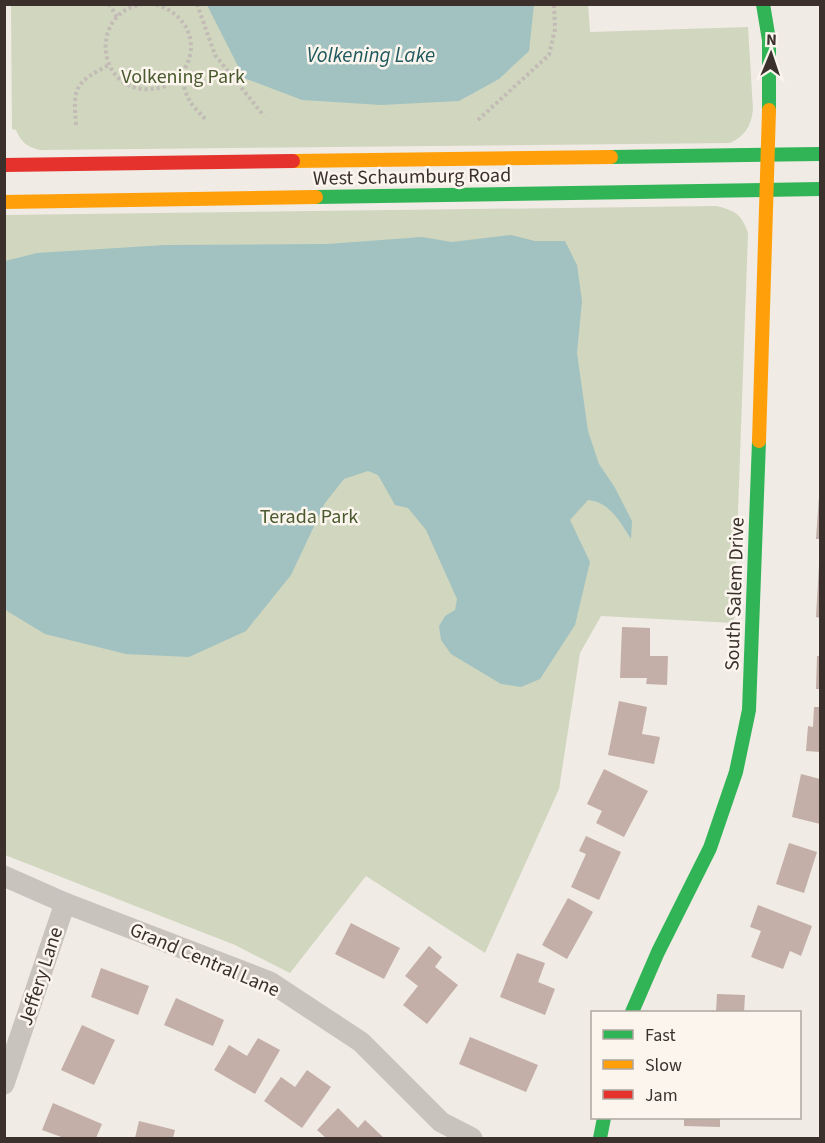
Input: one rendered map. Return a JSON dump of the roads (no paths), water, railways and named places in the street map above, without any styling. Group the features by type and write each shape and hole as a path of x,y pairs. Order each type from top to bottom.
{"main road":[{"name":"South Salem Drive","path":"632,1011 658,952 710,848 736,772 749,710 770,154 769,40 763,4"},
{"name":"West Schaumburg Road","path":"4,165 820,154"},
{"name":"West Schaumburg Road","path":"4,202 820,189"},
{"path":"600,1138 604,1119"}],"street":[{"name":"Grand Central Lane","path":"4,876 65,903 270,982 361,1042 441,1122 472,1138"},
{"name":"Jeffery Lane","path":"4,1084 65,903"}],"water":[{"name":"Volkening Lake","path":"207,5 534,5 529,51 499,79 459,101 381,105 302,100 244,78"},
{"path":"511,235 535,241 565,241 577,265 582,301 577,353 588,431 599,464 614,486 632,521 631,539 608,509 588,500 570,520 590,562 575,625 540,679 521,687 501,684 451,654 441,640 439,626 445,616 455,610 457,599 426,530 408,508 395,505 378,475 368,471 344,479 325,503 291,575 246,631 189,657 126,654 45,634 4,607 5,261 37,253 165,245 327,244 422,237 452,242"}],"park label":[{"name":"Volkening Park","path":"183,76"},
{"name":"Terada Park","path":"309,516"}]}
